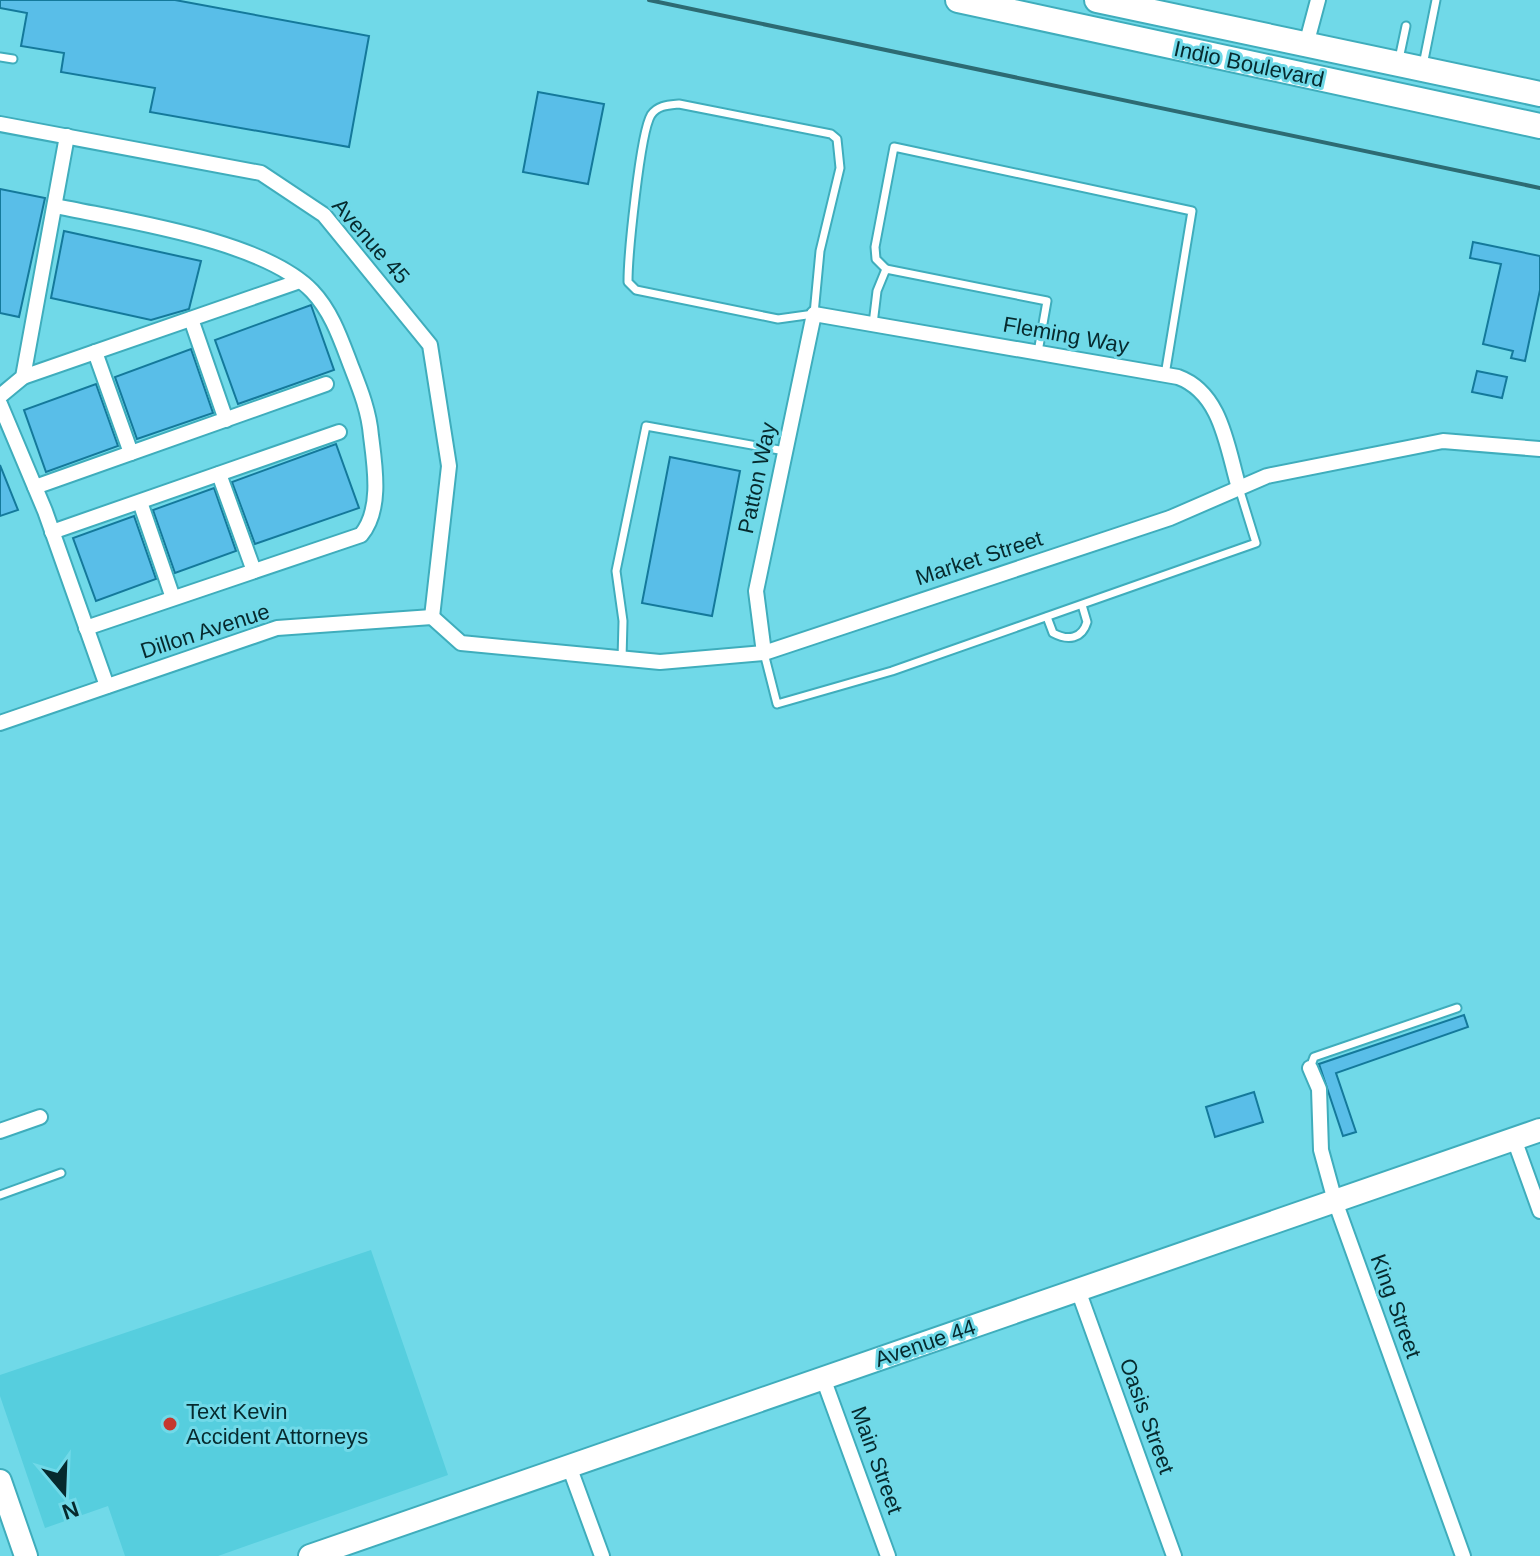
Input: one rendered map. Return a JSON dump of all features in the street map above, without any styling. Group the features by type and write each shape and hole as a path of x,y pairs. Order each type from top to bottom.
{"main road":[{"name":"Indio Boulevard","path":"958,0 1540,126"},
{"path":"1029,0 1058,23"},
{"name":"Indio Boulevard","path":"1097,0 1138,4 1306,45 1540,94"},
{"path":"1146,42 1190,40 1268,56 1288,54 1306,45 1307,56 1314,66 1336,83"},
{"path":"1462,110 1506,107 1540,114"}],"street":[{"path":"1306,45 1318,0"},
{"name":"Avenue 45","path":"0,124 261,173 324,215 430,345 449,466 432,617"},
{"path":"23,377 67,136"},
{"path":"56,206 186,234 237,249 300,281 324,306 337,330 364,399 372,436 375,497 369,525 361,535 86,628"},
{"path":"0,396 23,377 300,281"},
{"name":"Fleming Way","path":"814,314 1165,375 1194,383 1212,403 1239,488"},
{"name":"Patton Way","path":"764,653 756,591 814,314"},
{"path":"191,319 226,420"},
{"path":"95,352 131,453"},
{"path":"35,487 326,384"},
{"path":"0,404 3,421 35,487 107,686"},
{"path":"52,532 339,432"},
{"name":"Market Street","path":"432,617 461,643 660,662 764,653 1170,518 1267,476 1443,441 1540,449"},
{"path":"219,474 254,571"},
{"path":"140,502 173,598"},
{"name":"Dillon Avenue","path":"0,723 277,628 432,617"},
{"name":"King Street","path":"1310,1068 1319,1089 1321,1150 1335,1201 1463,1556"},
{"path":"0,1131 40,1117"},
{"name":"Avenue 44","path":"313,1556 1540,1130"},
{"path":"1514,1139 1540,1211"},
{"name":"Oasis Street","path":"1078,1290 1174,1556"},
{"name":"Main Street","path":"823,1378 888,1556"},
{"path":"569,1466 602,1556"},
{"path":"0,1481 26,1556"}],"lane":[{"path":"1422,69 1436,0"},
{"path":"1398,64 1406,26"},
{"path":"0,57 13,59"},
{"path":"679,104 831,134 837,139 840,168 820,251 814,314 778,319 636,290 628,282 641,163 651,116 661,106 679,104"},
{"path":"1037,353 1047,301 886,269 876,259 875,247 894,147 1192,211 1165,375"},
{"path":"873,324 877,291 886,269"},
{"path":"622,659 623,621 616,571 646,426 786,451"},
{"path":"764,653 777,704 892,671 1082,605 1256,543 1239,488"},
{"path":"1047,617 1053,633 1070,639 1077,636 1087,622 1082,605"},
{"path":"1310,1068 1314,1057 1457,1008"},
{"path":"0,1195 61,1173"}],"shaded area":[{"path":"371,1250 448,1475 218,1556 125,1556 108,1506 45,1528 0,1396 0,1375"}],"building":[{"path":"0,0 175,0 369,36 349,147 150,112 155,88 61,72 64,53 21,46 27,13 0,8"},
{"path":"538,92 604,104 588,184 523,172"},
{"path":"0,189 45,198 19,317 0,313"},
{"path":"64,231 201,261 189,309 151,320 51,298"},
{"path":"1473,242 1540,256 1540,290 1525,361 1511,358 1513,351 1483,344 1501,264 1470,258"},
{"path":"311,305 334,370 238,404 215,340"},
{"path":"191,349 213,413 137,439 115,377"},
{"path":"1477,371 1507,377 1502,398 1472,392"},
{"path":"96,384 118,446 46,472 24,410"},
{"path":"336,444 359,508 255,544 232,482"},
{"path":"670,457 740,471 712,616 642,603"},
{"path":"0,465 18,510 0,516"},
{"path":"214,488 236,551 175,573 153,510"},
{"path":"134,516 156,579 96,601 73,538"},
{"path":"1464,1015 1468,1027 1336,1073 1356,1132 1343,1136 1319,1064"},
{"path":"1254,1092 1263,1122 1215,1137 1206,1107"}],"railway":[{"path":"649,0 1540,188"}],"place":[{"name":"Text Kevin Accident Attorneys","path":"170,1424"}]}
